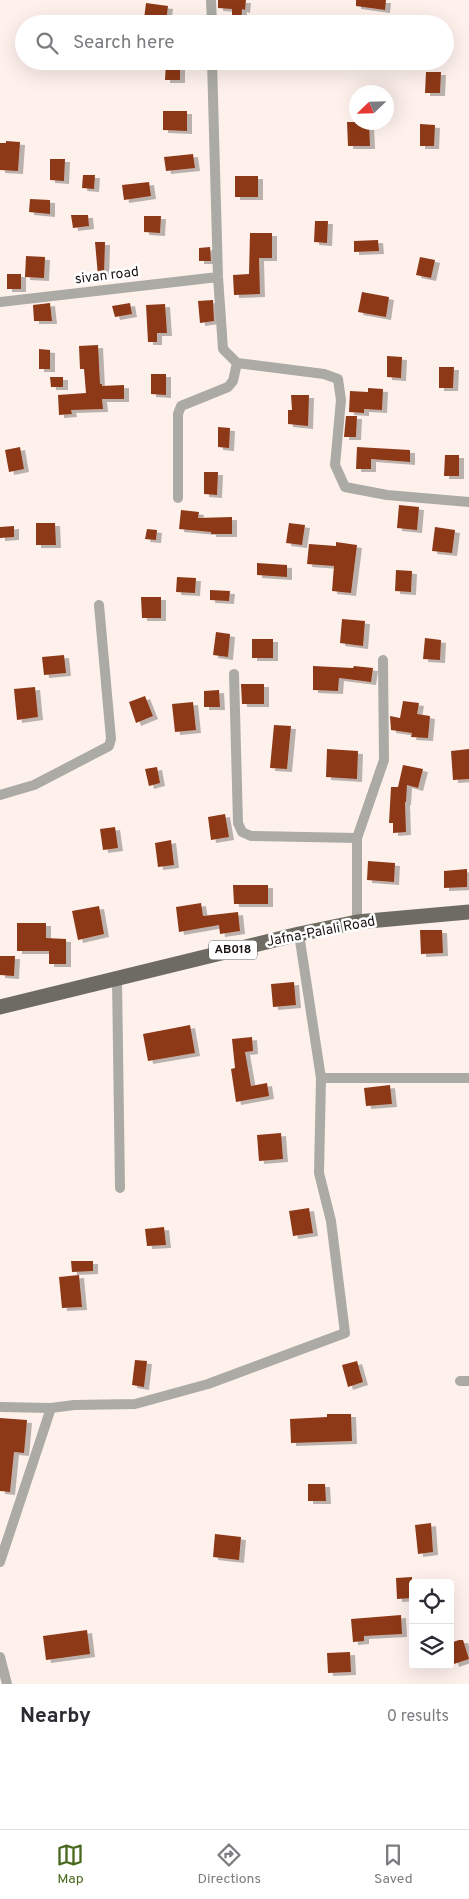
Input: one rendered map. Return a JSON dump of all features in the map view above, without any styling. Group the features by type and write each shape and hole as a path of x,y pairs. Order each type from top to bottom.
{"main road":[{"name":"Jafna-Palali Road","path":"0,1007 298,934 357,922 469,912"}],"street":[{"path":"211,0 212,15"},
{"path":"212,70 222,350 237,363 324,374 338,379 341,400 335,465 345,487 386,495 469,502"},
{"name":"sivan road","path":"0,302 218,277"},
{"path":"178,498 178,414 181,406 228,387 233,381 237,363"},
{"path":"0,795 34,786 109,746 111,739 99,605"},
{"path":"357,922 358,838 384,760 383,660"},
{"path":"234,674 238,823 242,832 251,836 358,838"},
{"path":"0,1407 51,1408 74,1405 135,1404 208,1384 345,1333 331,1221 319,1173 320,1078 298,934"},
{"path":"117,979 120,1188"},
{"path":"320,1078 469,1078"},
{"path":"0,1562 51,1408"},
{"path":"0,1657 7,1684"}],"building":[{"path":"218,0 246,0 245,10 242,9 242,15 232,15 232,9 218,8"},
{"path":"356,0 386,0 385,10 356,6"},
{"path":"146,3 168,6 167,15 144,15"},
{"path":"166,70 180,70 180,80 165,80"},
{"path":"426,72 441,72 440,93 425,93"},
{"path":"163,111 187,111 187,131 163,130"},
{"path":"347,122 349,122 349,130 369,130 370,146 348,146"},
{"path":"420,124 435,125 434,146 420,146"},
{"path":"6,141 20,142 18,171 0,170 0,143 6,143"},
{"path":"193,154 195,168 166,171 164,157"},
{"path":"50,159 65,159 64,181 50,180"},
{"path":"83,175 95,175 94,189 82,188"},
{"path":"235,176 258,176 258,197 235,197"},
{"path":"149,182 151,196 124,200 122,185"},
{"path":"30,199 50,200 50,214 29,212"},
{"path":"71,215 88,215 89,226 73,228"},
{"path":"144,216 161,216 160,233 144,232"},
{"path":"315,221 328,221 327,243 314,242"},
{"path":"250,233 272,233 272,258 259,258 260,294 234,295 233,275 249,274"},
{"path":"378,240 379,251 354,252 354,241"},
{"path":"95,242 105,242 104,276 98,276"},
{"path":"210,247 211,261 199,261 199,248"},
{"path":"26,256 45,257 44,278 25,277"},
{"path":"420,257 435,260 431,278 416,275"},
{"path":"7,274 21,274 21,289 7,289"},
{"path":"362,292 389,297 386,317 358,312"},
{"path":"213,300 214,321 200,323 198,301"},
{"path":"50,303 52,321 34,321 33,305"},
{"path":"130,303 132,314 115,317 112,306"},
{"path":"165,304 167,333 157,333 157,342 148,342 146,305"},
{"path":"98,345 100,384 102,386 124,385 124,399 102,399 103,409 71,410 72,414 59,415 58,395 86,393 84,369 80,369 79,346"},
{"path":"39,349 50,350 50,369 39,369"},
{"path":"387,356 402,357 401,378 387,377"},
{"path":"439,367 454,367 453,388 439,388"},
{"path":"151,374 166,374 166,395 151,394"},
{"path":"50,377 63,377 63,387 51,387"},
{"path":"368,388 383,389 382,410 364,409 364,413 349,412 350,391 368,392"},
{"path":"291,395 309,395 308,426 288,424 288,410 292,410"},
{"path":"346,416 357,416 356,437 344,437"},
{"path":"218,427 230,428 229,448 218,447"},
{"path":"20,447 24,469 9,472 5,450"},
{"path":"357,447 410,450 410,462 371,459 371,469 356,469"},
{"path":"445,455 459,455 459,476 444,476"},
{"path":"204,472 218,472 217,495 204,494"},
{"path":"399,505 419,507 417,530 397,528"},
{"path":"181,510 199,512 198,518 232,517 232,534 211,534 211,532 179,529"},
{"path":"36,523 55,523 56,545 36,545"},
{"path":"289,523 305,525 302,545 286,543"},
{"path":"14,526 14,537 0,538 0,527"},
{"path":"435,527 455,530 452,553 432,551"},
{"path":"147,529 157,530 156,540 145,539"},
{"path":"336,542 357,545 351,593 332,591 334,566 307,564 309,544 336,546"},
{"path":"257,563 287,565 287,577 257,575"},
{"path":"396,570 412,571 411,592 395,591"},
{"path":"177,577 196,578 195,593 176,592"},
{"path":"210,590 230,591 229,601 210,600"},
{"path":"141,597 161,597 161,618 142,618"},
{"path":"342,619 365,621 363,646 340,643"},
{"path":"216,632 230,634 228,657 213,655"},
{"path":"425,638 441,640 440,660 423,659"},
{"path":"252,639 273,639 273,658 252,658"},
{"path":"64,655 66,673 44,675 42,657"},
{"path":"313,666 373,668 371,682 339,678 338,691 313,690"},
{"path":"241,684 264,684 264,704 242,704"},
{"path":"35,687 38,717 17,720 14,689"},
{"path":"219,690 220,707 204,707 204,691"},
{"path":"145,696 153,716 136,723 129,702"},
{"path":"403,701 419,703 417,714 430,716 428,738 411,737 412,733 391,730 390,716 400,718"},
{"path":"193,702 196,730 175,732 172,704"},
{"path":"274,725 291,726 287,769 270,768"},
{"path":"327,749 358,751 357,779 326,777"},
{"path":"469,749 469,779 453,780 451,751"},
{"path":"403,765 423,769 418,788 407,785 405,802 406,832 393,833 393,823 389,823 391,787 398,787"},
{"path":"157,767 160,783 149,786 145,769"},
{"path":"225,814 229,837 211,840 208,817"},
{"path":"115,827 118,848 103,850 100,829"},
{"path":"171,840 174,865 158,867 155,843"},
{"path":"368,861 395,863 394,882 367,880"},
{"path":"467,869 467,887 444,888 444,871"},
{"path":"233,885 268,885 268,904 234,904"},
{"path":"201,903 203,916 238,912 240,931 220,934 219,925 179,932 176,907"},
{"path":"99,906 104,934 78,940 72,911"},
{"path":"17,923 46,923 46,938 66,939 66,964 49,964 49,951 17,951"},
{"path":"420,930 442,930 443,953 421,954"},
{"path":"0,956 15,956 14,976 0,975"},
{"path":"294,982 296,1005 273,1007 271,984"},
{"path":"190,1025 195,1053 148,1061 143,1034"},
{"path":"252,1037 253,1051 245,1052 251,1086 267,1083 269,1096 236,1102 231,1069 235,1068 232,1039"},
{"path":"390,1085 392,1104 366,1106 364,1088"},
{"path":"281,1133 283,1159 259,1161 257,1135"},
{"path":"309,1208 313,1233 293,1236 289,1211"},
{"path":"164,1227 166,1245 147,1246 145,1229"},
{"path":"71,1261 93,1261 93,1271 72,1272"},
{"path":"79,1275 82,1307 62,1308 59,1277"},
{"path":"135,1360 147,1361 144,1387 132,1385"},
{"path":"357,1361 363,1382 348,1387 342,1365"},
{"path":"327,1414 351,1414 352,1441 291,1443 290,1419 327,1417"},
{"path":"0,1418 27,1420 24,1453 14,1452 10,1492 0,1491"},
{"path":"308,1484 325,1484 326,1501 308,1501"},
{"path":"431,1523 433,1552 418,1554 415,1525"},
{"path":"215,1534 241,1537 239,1560 213,1557"},
{"path":"412,1577 412,1579 409,1579 409,1598 397,1599 396,1578"},
{"path":"401,1615 402,1634 364,1636 364,1641 353,1642 351,1619"},
{"path":"87,1630 90,1654 46,1660 43,1636"},
{"path":"463,1640 469,1659 454,1664 454,1642"},
{"path":"350,1652 351,1672 328,1673 327,1653"}]}
